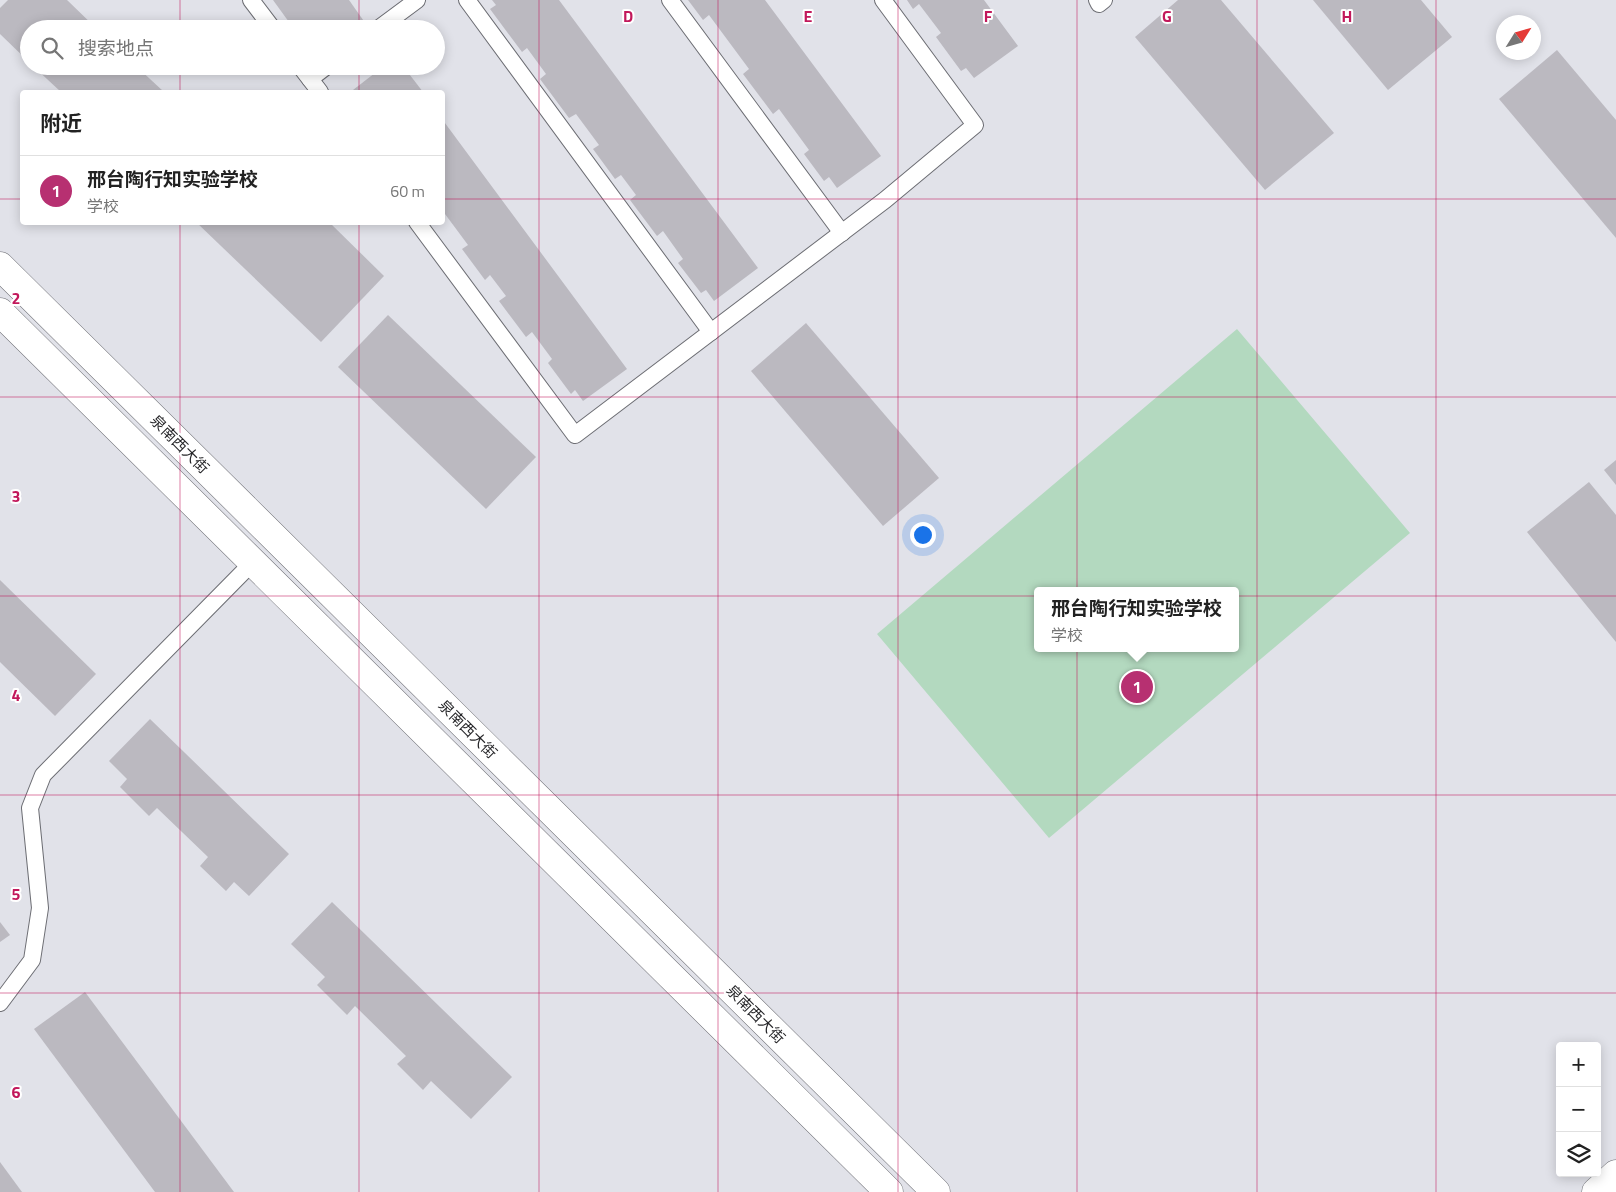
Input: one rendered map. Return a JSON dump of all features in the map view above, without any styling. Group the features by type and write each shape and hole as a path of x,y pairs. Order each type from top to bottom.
{"main road":[{"name":"泉南西大街","path":"0,266 936,1192"},
{"path":"0,312 888,1192"},
{"path":"1596,1192 1616,1174"}],"lane":[{"path":"251,0 266,20"},
{"path":"390,20 417,0"},
{"path":"467,0 711,332"},
{"path":"670,0 842,233"},
{"path":"419,225 575,435 885,200 975,125 882,0"},
{"path":"1096,0 1099,4 1104,0"},
{"path":"307,75 318,90"},
{"path":"0,1003 32,960 40,908 30,808 43,775 253,562"}],"green space":[{"path":"1237,329 1410,533 1049,838 877,634"}],"building":[{"path":"8,0 67,0 88,20 20,20 20,53 0,34 0,8"},
{"path":"273,0 349,0 363,20 287,20"},
{"path":"492,0 559,0 758,268 714,301 706,290 701,293 678,263 683,259 663,231 657,236 630,200 636,195 621,175 615,179 593,149 599,145 576,114 569,118 540,79 546,74 527,48 522,52 490,9 496,5"},
{"path":"688,0 765,0 881,156 837,188 829,177 824,181 804,154 809,150 779,109 773,114 743,74 749,69 709,15 703,20"},
{"path":"907,0 984,0 1018,46 974,78 966,68 961,71 936,37 941,33 919,4 913,9"},
{"path":"1178,0 1221,0 1334,133 1265,190 1135,37"},
{"path":"1313,0 1421,0 1452,37 1388,90"},
{"path":"1557,50 1616,120 1616,238 1499,99"},
{"path":"43,75 146,75 162,90 59,90"},
{"path":"372,75 410,75 421,90 353,90"},
{"path":"445,123 627,369 583,401 575,390 571,394 548,363 552,359 532,332 526,337 499,301 506,296 490,275 485,280 462,249 468,245 445,214"},
{"path":"199,225 332,225 384,276 321,342"},
{"path":"388,315 536,457 486,509 338,367"},
{"path":"806,323 939,478 883,526 751,371"},
{"path":"1616,460 1616,485 1604,470"},
{"path":"1589,482 1616,515 1616,642 1527,532"},
{"path":"0,580 96,674 55,716 0,662"},
{"path":"150,719 289,854 249,896 234,882 226,891 200,866 208,857 157,808 149,816 120,787 127,779 109,761"},
{"path":"332,902 512,1077 471,1119 431,1081 423,1090 397,1064 406,1056 355,1006 347,1015 317,985 325,977 291,944"},
{"path":"0,922 10,935 0,942"},
{"path":"85,992 234,1192 155,1192 34,1029"},
{"path":"0,1162 22,1192 0,1192"}],"place":[{"name":"邢台陶行知实验学校","path":"1137,687"}]}
